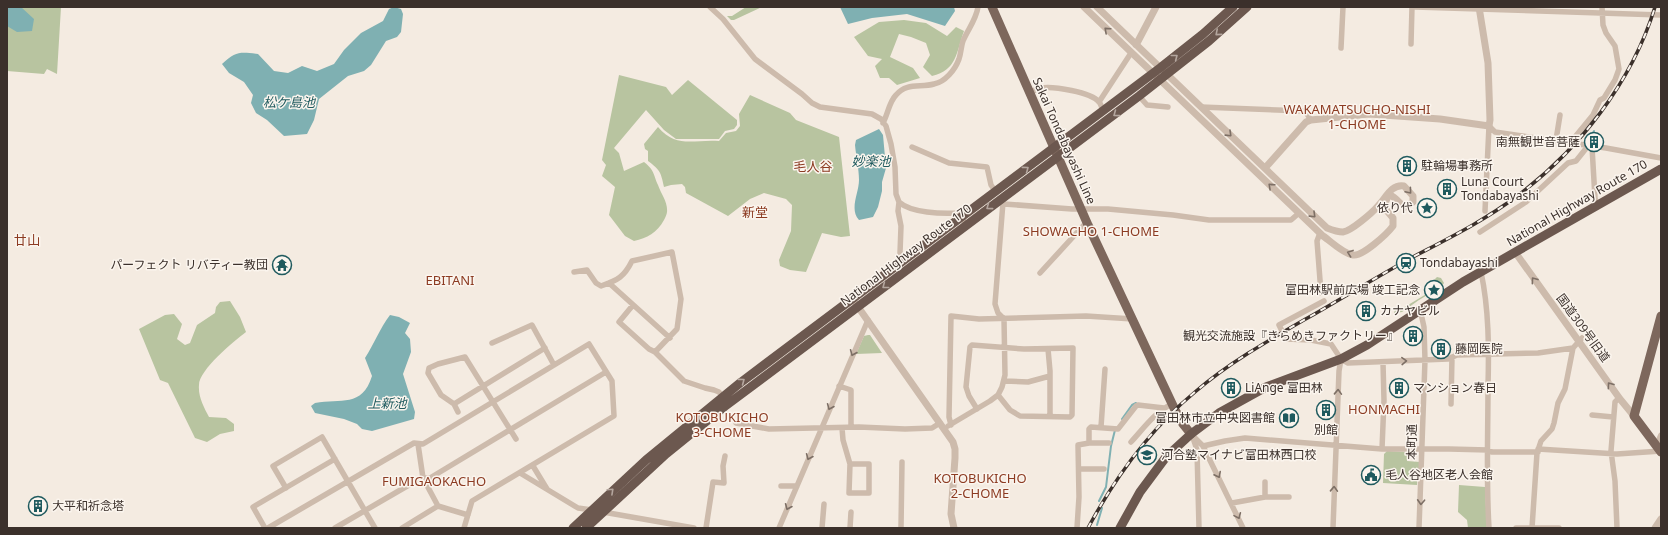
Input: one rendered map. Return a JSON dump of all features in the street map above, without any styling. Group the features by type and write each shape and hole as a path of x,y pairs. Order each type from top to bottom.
{"highway":[{"name":"National Highway Route 170","path":"855,303 904,261 1001,198 1139,96 1160,74 1233,7"},
{"name":"National Highway Route 170","path":"1001,198 1053,148 1101,106 1160,74 1209,41 1247,7"},
{"name":"National Highway Route 170","path":"1120,528 1140,492 1166,457 1191,434 1219,413 1262,388 1340,359 1367,345 1420,309 1481,272 1661,169"},
{"name":"National Highway Route 170","path":"573,528 656,451 964,221"},
{"name":"National Highway Route 170","path":"586,528 725,400"}],"main road":[{"name":"Sakai Tondabayashi Line","path":"992,7 1081,210 1172,404 1182,424 1191,434"},
{"path":"1659,450 1634,416 1661,316"}],"street":[{"path":"710,7 723,19 755,59 812,103 820,107 872,114 881,119 891,144 895,167 896,194 899,202 904,207 942,214 958,213 964,221"},
{"path":"883,123 896,95 902,90 910,86 933,85 940,82 953,70 959,60 963,41 977,14 978,7"},
{"path":"1084,7 1131,52 1201,108 1327,228 1342,232 1348,230 1381,206 1388,196 1390,195 1394,197 1401,205 1405,207 1409,206 1413,202 1413,196 1404,186 1400,185 1385,196 1381,206"},
{"path":"1097,7 1136,45 1160,74 1320,233 1345,252 1353,255 1359,254 1387,234 1393,226 1393,218 1381,206"},
{"path":"1136,45 1156,7"},
{"path":"1341,48 1342,7"},
{"path":"1411,44 1412,7"},
{"path":"1415,7 1661,15"},
{"path":"1570,143 1593,115 1600,100 1604,98 1615,80 1619,70 1615,46 1606,33 1603,25 1602,7"},
{"path":"1480,8 1488,63 1490,120 1485,211"},
{"path":"1029,93 1041,88 1056,88 1091,96 1101,106 1131,52"},
{"path":"1139,96 1147,105 1168,106"},
{"path":"1201,108 1305,111 1311,120"},
{"path":"1265,168 1306,122 1311,120 1369,114 1440,119 1489,126 1495,132 1556,140 1661,158"},
{"path":"1556,140 1560,116"},
{"path":"1588,146 1597,206"},
{"path":"1480,232 1526,202 1568,163 1576,161 1588,146"},
{"path":"912,147 949,163 987,167 991,185 1001,198 995,304 998,314 1004,318"},
{"path":"1001,198 1081,210 1108,209 1209,220 1290,220 1300,213"},
{"path":"899,202 898,211 901,226 900,253 904,261"},
{"path":"1040,273 1083,226 1088,225"},
{"path":"1320,233 1318,241 1321,293"},
{"path":"574,272 587,270 596,283 600,286 626,274 632,261 672,252 681,299 677,329 655,352"},
{"name":"国道309号旧道","path":"1515,252 1580,340 1619,398 1634,416"},
{"path":"1481,272 1488,331 1489,354 1487,492 1489,528"},
{"path":"609,283 670,338"},
{"path":"1324,301 1279,325 1286,339 1328,342 1334,345 1340,359 1333,528"},
{"path":"855,303 953,442 955,449 951,514 954,528"},
{"path":"634,305 620,322 649,349 655,352 684,381 714,390 725,400"},
{"name":"本町通","path":"1420,309 1424,327 1425,360 1420,528"},
{"path":"951,425 949,417 951,316 979,319 1086,316 1133,320"},
{"path":"736,423 769,429 791,427 821,429 850,427 932,428 951,425 998,395 1004,381 1004,318"},
{"path":"779,528 868,320"},
{"path":"492,343 532,325 554,364"},
{"path":"1532,528 1538,450 1541,441 1552,429 1558,403 1565,389 1573,348 1580,340"},
{"path":"335,459 253,507 267,528 414,443 423,444 588,344 612,381 614,416 533,466 472,501 464,528"},
{"path":"977,408 966,387 970,347 972,345 1005,348 1072,348 1072,415 1070,417 1017,415 1010,410 998,395"},
{"path":"454,404 545,348"},
{"path":"1340,359 1348,363 1383,363 1448,359 1457,355 1538,353 1573,348"},
{"path":"1048,349 1050,416"},
{"path":"458,412 454,404 441,395 428,373 429,368 438,364 465,357 516,440"},
{"path":"1451,404 1452,357"},
{"path":"1382,449 1384,400 1383,363"},
{"path":"1102,427 1105,369"},
{"path":"335,528 423,478 430,478 606,372"},
{"path":"1004,381 1028,382 1050,376"},
{"path":"839,386 851,390 850,427"},
{"path":"1617,528 1615,481 1611,453 1615,402 1619,398"},
{"path":"1131,442 1154,416 1172,404"},
{"path":"1089,443 1089,429 1091,427 1116,428 1138,405 1164,408"},
{"path":"1592,415 1613,417"},
{"path":"842,428 843,440 850,464 849,493 869,494 869,464 850,464"},
{"path":"1191,434 1203,446 1243,528"},
{"path":"1191,434 1196,444 1199,528"},
{"path":"1203,446 1246,438 1382,449 1449,448 1488,450 1492,452 1538,450 1611,453 1659,450 1661,435"},
{"path":"286,488 273,466 322,437 375,528"},
{"path":"1077,528 1079,469 1078,445 1089,443 1109,443"},
{"path":"418,444 423,478 438,506 468,515"},
{"path":"706,528 712,482 724,483 723,466 725,456"},
{"path":"901,528 902,462"},
{"path":"533,466 548,491"},
{"path":"1079,469 1104,469"},
{"path":"520,473 578,508 694,528"},
{"path":"1265,482 1266,497"},
{"path":"781,486 797,486"},
{"path":"1232,503 1266,497 1288,497"},
{"path":"822,528 824,504"},
{"path":"402,528 438,506"},
{"path":"850,528 851,512"},
{"path":"1655,528 1661,519"},
{"path":"1516,528 1560,528"}],"green space":[{"path":"7,7 61,7 57,74 47,69 44,74 7,71"},
{"path":"746,7 762,7 734,20 731,20 727,16 732,16"},
{"path":"904,20 926,23 947,36 956,27 964,31 957,53 951,65 946,70 932,76 923,67 930,55 926,43 899,34 890,57 913,68 920,78 897,85 889,78 880,78 875,66 882,59 868,56 854,37 879,22"},
{"path":"619,75 666,87 672,95 688,80 737,120 737,125 734,129 725,131 719,139 676,139 664,130 646,110 614,148 619,153 624,171 644,162 650,168 665,201 667,212 661,225 655,232 634,241 625,236 609,215 615,187 602,176 606,165 602,160"},
{"path":"750,95 790,113 796,120 839,137 850,236 841,237 822,233 806,272 790,270 780,266 779,260 791,231 792,205 786,199 764,193 750,199 728,216 686,193 685,187 682,184 664,187 659,172 648,161 648,151 645,149 644,144 658,127 665,134 679,141 719,141 726,133 736,131 740,126 739,114"},
{"path":"1437,277 1441,278 1444,283 1441,287 1402,312 1394,313 1396,309 1398,311 1433,290 1433,281"},
{"path":"230,301 240,317 246,332 211,364 201,379 199,394 209,417 226,418 234,424 234,431 220,434 207,442 195,438 168,383 160,380 139,329 165,315 174,314 182,324 177,339 185,345 190,343 197,325 215,313 216,307 220,302"},
{"path":"870,335 882,353 856,354 864,336"},
{"path":"1387,451 1407,452 1407,461 1420,462 1417,485 1383,483 1384,454"},
{"path":"1459,485 1485,487 1487,528 1468,528 1467,520 1458,512"}],"water":[{"path":"7,7 21,7 34,19 32,31 17,32 7,26"},
{"name":"松ケ島池","path":"394,7 401,9 403,14 401,32 397,37 386,41 371,65 364,71 348,76 319,99 314,120 307,134 284,136 267,120 256,113 251,103 253,95 244,82 229,73 222,64 238,53 247,53 258,54 274,71 288,73 302,66 317,71 334,64 344,50 361,33 383,21 389,9"},
{"path":"840,7 954,7 955,11 945,26 907,14 872,18 848,24"},
{"name":"妙楽池","path":"879,129 883,135 886,168 882,182 882,191 878,207 873,217 859,220 855,211 855,201 859,185 859,171 855,145 856,140"},
{"name":"上新池","path":"390,315 399,317 410,323 405,333 410,339 411,352 403,374 415,412 414,419 372,431 362,429 357,424 344,419 315,413 311,406 315,403 350,400 363,393 372,376 365,358"}],"waterway":[{"path":"1586,143 1594,131"},
{"path":"1122,419 1132,405 1136,403"},
{"path":"1099,501 1106,487 1111,446 1115,430"},
{"path":"1097,525 1102,508"}],"railway":[{"path":"1088,528 1110,490 1148,438 1178,407 1208,381 1251,351 1281,333 1398,265 1492,214 1540,178 1582,136 1618,88 1645,35 1655,7"}],"place":[{"name":"南無観世音菩薩","path":"1594,142"},
{"name":"駐輪場事務所","path":"1407,166"},
{"name":"Luna Court Tondabayashi","path":"1447,189"},
{"name":"依り代","path":"1427,208"},
{"name":"Tondabayashi","path":"1406,263"},
{"name":"パーフェクト リバティー教団","path":"282,265"},
{"name":"富田林駅前広場 竣工記念","path":"1434,290"},
{"name":"カナヤビル","path":"1366,311"},
{"name":"観光交流施設『きらめきファクトリー』","path":"1413,336"},
{"name":"藤岡医院","path":"1441,349"},
{"name":"LiAnge 富田林","path":"1231,388"},
{"name":"マンション春日","path":"1399,388"},
{"name":"別館","path":"1326,410"},
{"name":"富田林市立中央図書館","path":"1289,418"},
{"name":"河合塾マイナビ富田林西口校","path":"1147,455"},
{"name":"毛人谷地区老人会館","path":"1371,475"},
{"name":"大平和祈念塔","path":"38,506"}],"district":[{"name":"WAKAMATSUCHO-NISHI 1-CHOME","path":"1357,116"},
{"name":"毛人谷","path":"813,166"},
{"name":"新堂","path":"755,212"},
{"name":"SHOWACHO 1-CHOME","path":"1091,231"},
{"name":"廿山","path":"27,240"},
{"name":"EBITANI","path":"450,280"},
{"name":"HONMACHI","path":"1384,409"},
{"name":"KOTOBUKICHO 3-CHOME","path":"722,424"},
{"name":"FUMIGAOKACHO","path":"434,481"},
{"name":"KOTOBUKICHO 2-CHOME","path":"980,486"}]}
